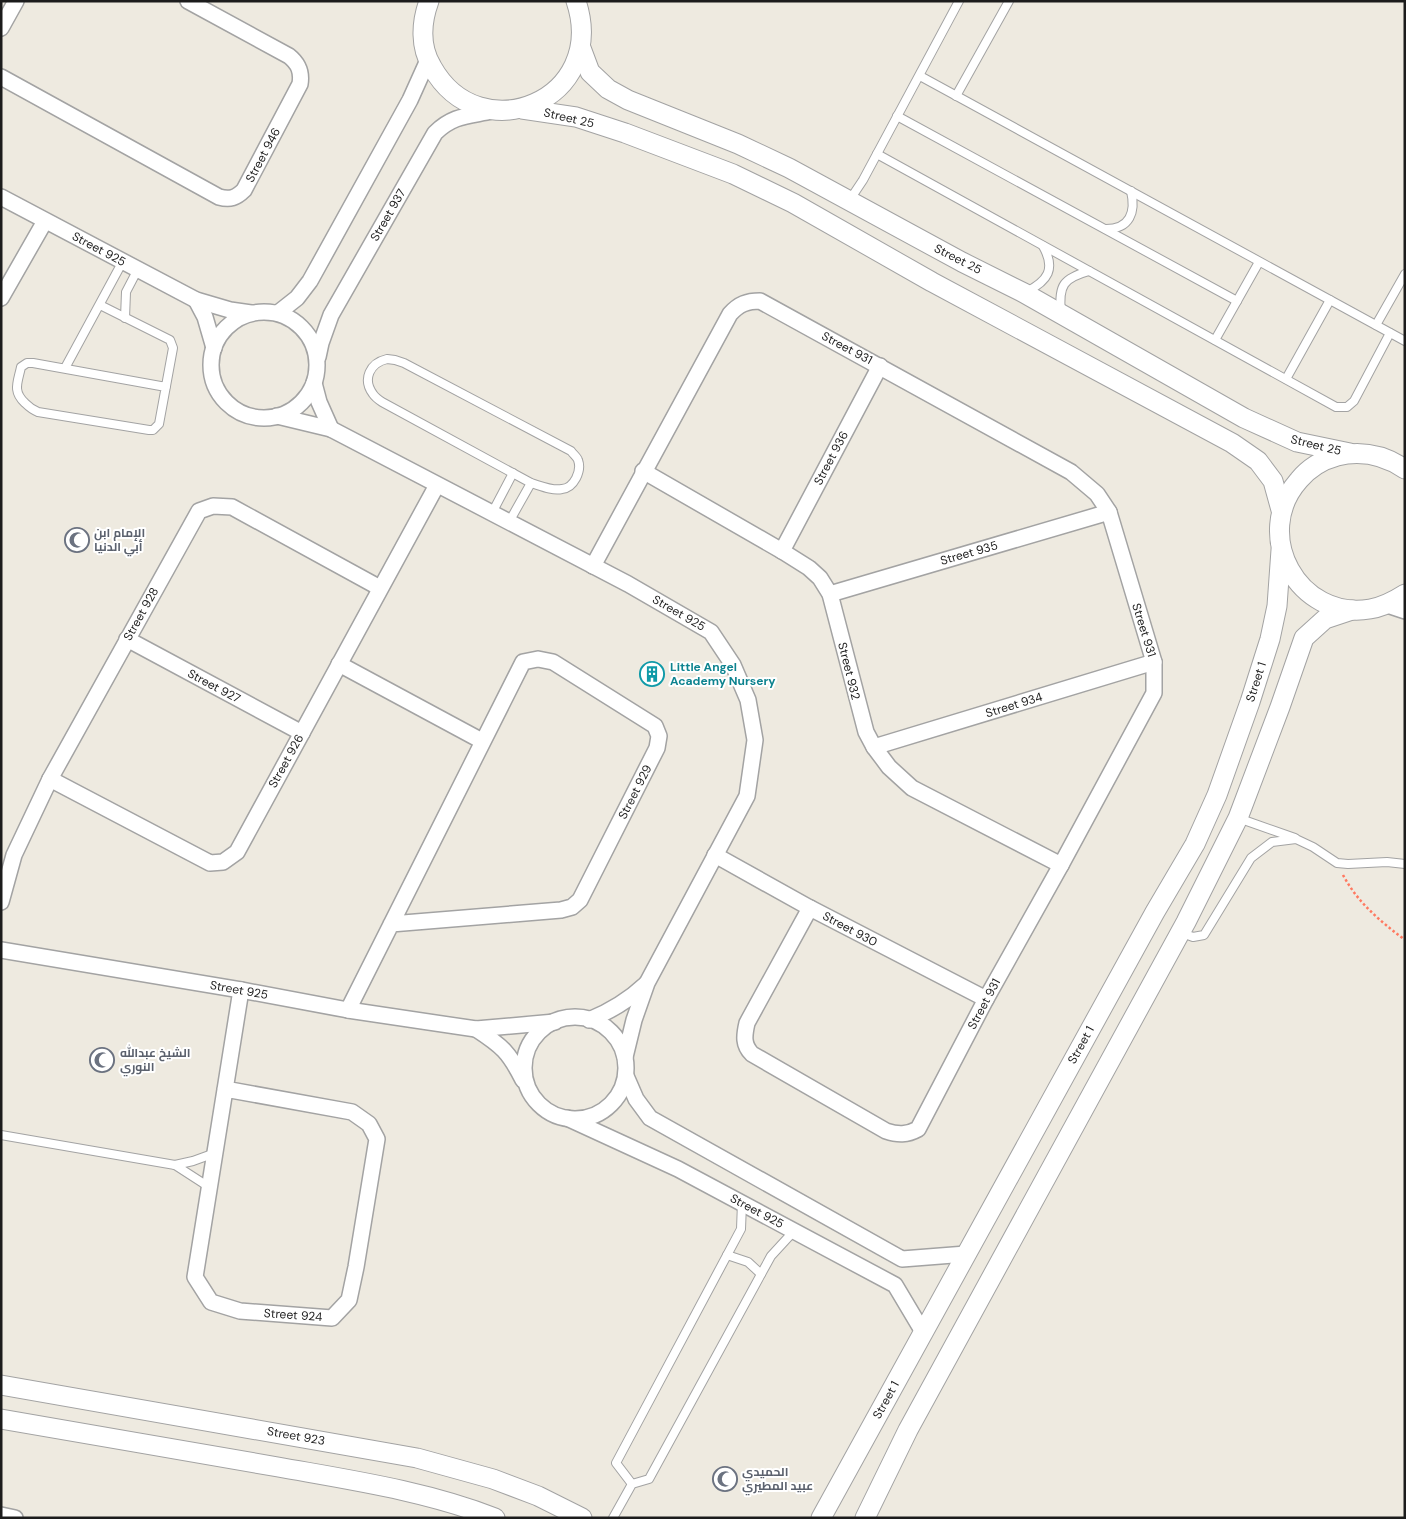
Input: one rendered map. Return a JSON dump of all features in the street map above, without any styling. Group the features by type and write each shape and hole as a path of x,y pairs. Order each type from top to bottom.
{"street":[{"path":"1,28 16,1"},
{"name":"Street 946","path":"1,77 218,197 234,198 244,190 300,84 302,76 300,68 289,56 188,1"},
{"path":"425,6 423,38 428,60 438,79 454,94 473,105 495,110 522,108 543,100 560,87 574,69 581,48 583,32 581,7"},
{"name":"Street 25","path":"581,48 590,72 608,89 628,100 738,144 789,168 1024,293 1244,418 1296,442 1359,453"},
{"path":"278,313 297,298 310,281 410,100 428,60"},
{"name":"Street 25","path":"522,108 576,117 625,133 733,174 793,203 932,282 1232,443 1258,460 1273,481 1282,510"},
{"name":"Street 937","path":"318,358 321,343 335,308 435,133 444,124 454,119 495,110"},
{"name":"Street 925","path":"1,198 196,300 230,310 252,313"},
{"path":"1,298 45,220"},
{"path":"196,300 205,317 214,348"},
{"name":"Street 931","path":"593,566 730,314 736,307 744,303 760,301 1071,472 1097,494 1109,512 1154,662 1154,693 1062,865 986,999 918,1129 910,1134 902,1135 886,1131 752,1054 745,1047 744,1038 747,1023 810,908"},
{"path":"252,313 278,313 300,325 309,335 318,358 314,384 300,404 289,412 265,418 252,416 240,412 221,396 215,385 212,373 211,360 214,348 228,325 240,318 252,313"},
{"name":"Street 936","path":"782,551 880,366"},
{"path":"314,384 330,428"},
{"name":"Street 925","path":"277,416 330,428 628,584 711,632 733,665 748,700 755,740 747,796 647,983 634,1020 625,1057"},
{"path":"1405,450 1359,453 1327,459 1307,471 1291,489 1282,510 1278,530 1281,550 1290,573 1307,592 1328,605 1352,610 1370,610 1387,605 1405,594"},
{"path":"1359,453 1392,460 1405,469"},
{"name":"Street 932","path":"643,471 782,551 820,578 830,594 866,732 874,747 889,767 912,788 1062,865"},
{"name":"Street 926","path":"50,779 210,862 223,862 237,852 438,485"},
{"name":"Street 928","path":"1,902 14,855 50,779 198,511 213,506 232,507 380,588"},
{"name":"Street 935","path":"830,594 1109,512"},
{"name":"Street 1","path":"821,1518 1144,932 1195,844 1217,795 1247,712 1270,639 1277,606 1281,550"},
{"path":"1387,605 1405,611"},
{"path":"866,1518 908,1430 1169,953 1238,818 1304,638 1325,619 1352,610"},
{"name":"Street 927","path":"127,640 302,733"},
{"name":"Street 929","path":"348,1010 482,741 523,662 538,659 553,662 655,726 659,736 657,748 580,900 572,906 561,910 391,924"},
{"name":"Street 934","path":"874,747 1154,662"},
{"path":"339,664 482,741"},
{"name":"Street 930","path":"716,854 810,908 986,999"},
{"path":"1144,932 1151,928 1166,932 1169,940 1169,953"},
{"name":"Street 925","path":"1,950 348,1010 476,1029 555,1022"},
{"name":"Street 925","path":"589,1020 617,1007 631,998 647,983"},
{"name":"Street 924","path":"225,1089 352,1112 369,1124 377,1139 349,1300 332,1318 240,1311 211,1302 195,1277 209,1187 241,990"},
{"path":"626,1076 617,1097 600,1112 590,1117 578,1119 555,1115 544,1109 529,1090 524,1068 528,1051 536,1036 555,1022 578,1018 598,1023 618,1041 625,1057 626,1076 636,1099 650,1118 902,1259 966,1254"},
{"name":"Street 925","path":"476,1029 507,1051 529,1090"},
{"name":"Street 925","path":"567,1118 678,1169 895,1286 923,1332"},
{"name":"Street 923","path":"1,1385 417,1458 493,1479 538,1496 582,1518"},
{"path":"1,1419 413,1493 478,1511 495,1518"},
{"path":"1,1515 16,1518"}],"lane":[{"path":"849,201 863,180 959,1"},
{"path":"956,96 1009,1"},
{"path":"920,76 1405,341"},
{"path":"898,116 1237,301"},
{"path":"877,154 1336,407 1347,407 1358,395 1390,333"},
{"path":"1104,229 1116,229 1130,218 1133,200 1131,191"},
{"path":"1024,293 1041,284 1048,276 1048,256 1042,245"},
{"path":"65,368 123,261"},
{"path":"1215,340 1259,262"},
{"path":"125,318 126,292 138,269"},
{"path":"1061,314 1061,290 1067,279 1076,274 1089,271"},
{"path":"1376,325 1405,274"},
{"path":"1286,379 1330,300"},
{"path":"100,305 170,340 173,348 166,387 159,424 153,430 149,430 38,412 32,410 19,398 16,388 21,367 33,362 166,387"},
{"path":"387,359 404,363 571,451 578,459 579,468 576,478 572,484 564,489 550,489 531,483 382,402 372,394 369,385 370,372 373,365 378,361 387,359"},
{"path":"492,513 513,473"},
{"path":"509,522 531,483"},
{"path":"1238,818 1296,838 1336,863 1387,862 1405,864"},
{"path":"1180,932 1193,937 1204,935 1251,858 1272,842 1296,838"},
{"path":"1,1135 175,1165 215,1153"},
{"path":"175,1165 209,1187"},
{"path":"632,1484 616,1463 741,1229 742,1203"},
{"path":"613,1518 632,1484 649,1479 771,1256 794,1231"},
{"path":"727,1255 748,1262 761,1274"}],"path":[{"path":"1336,863 1362,903 1405,940"}],"place":[{"name":"الإمام ابن أبي الدنيا","path":"77,540"},
{"name":"Little Angel Academy Nursery","path":"652,674"},
{"name":"الشيخ عبدالله النوري","path":"102,1060"},
{"name":"الحميدي عبيد المطيري","path":"725,1479"}]}
